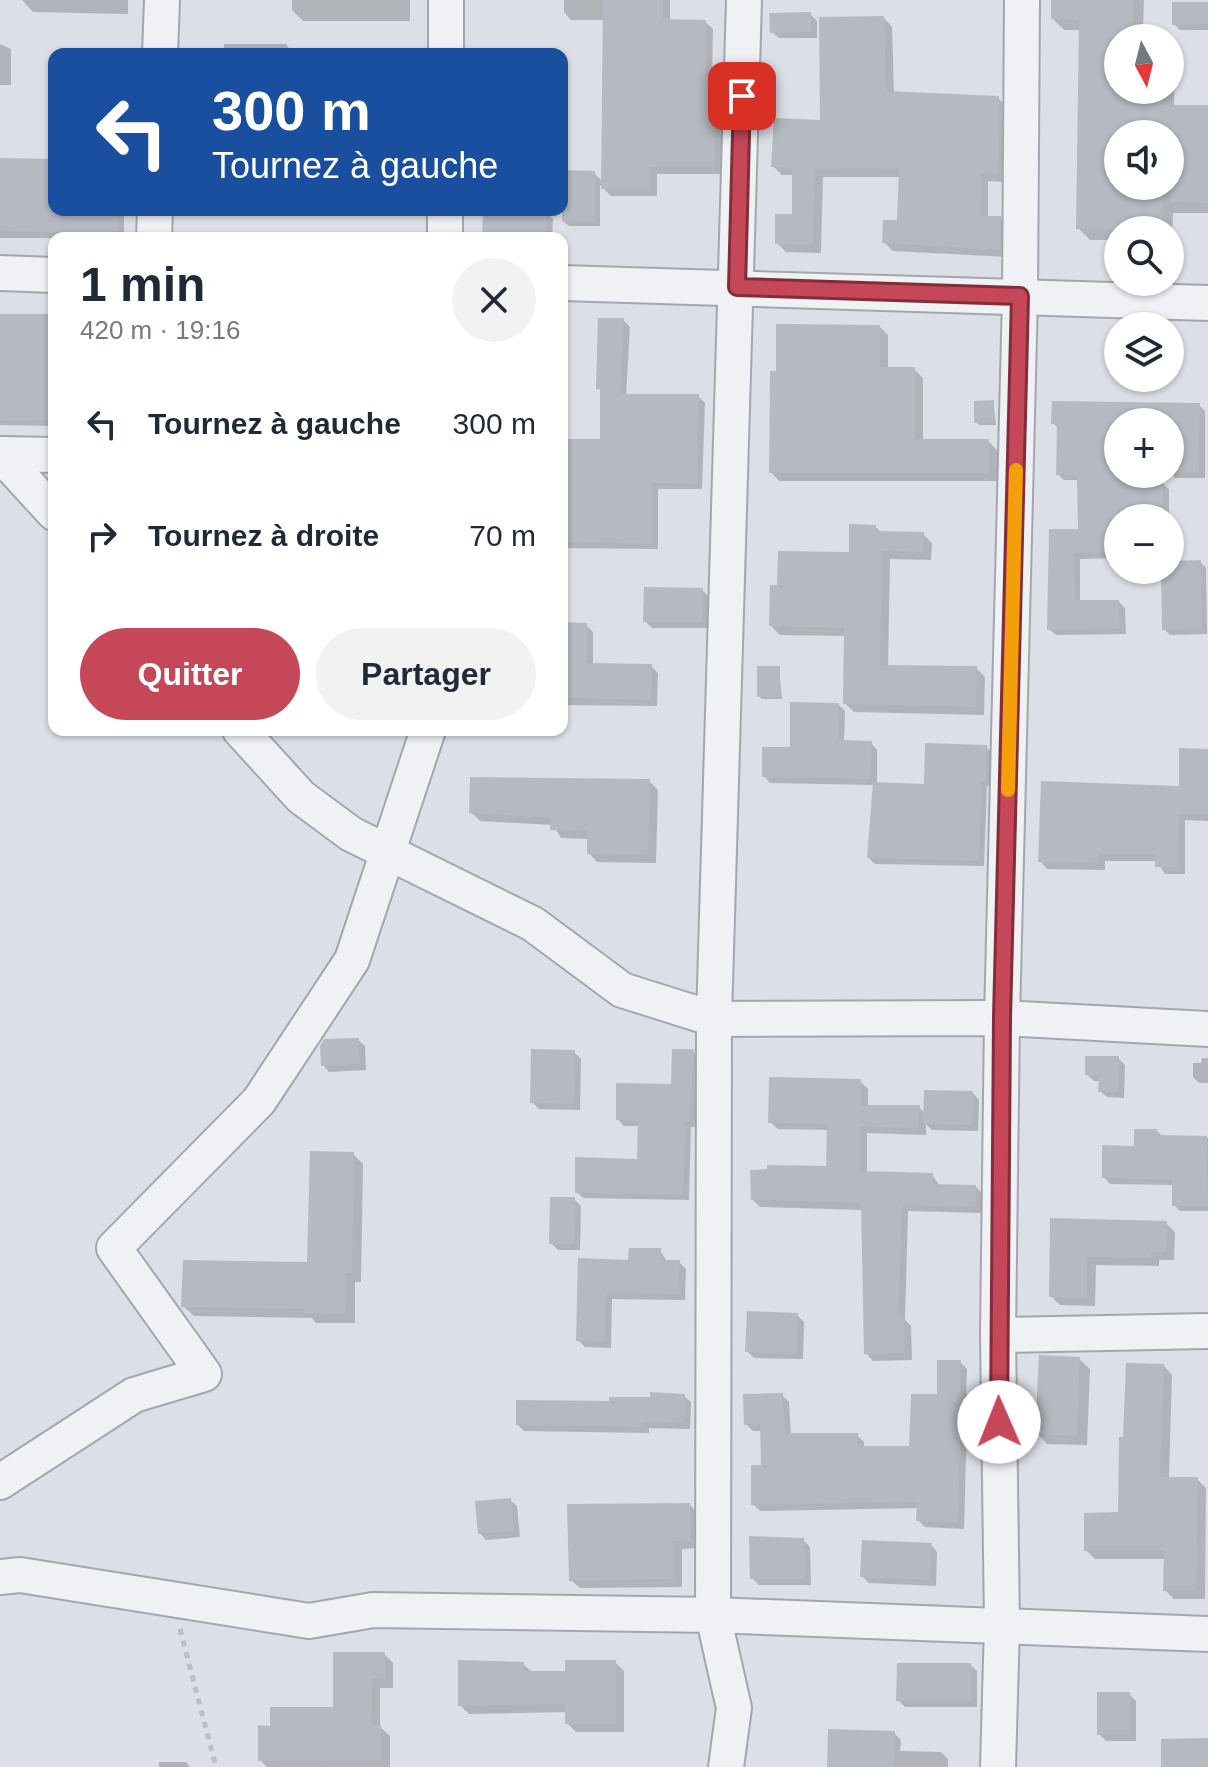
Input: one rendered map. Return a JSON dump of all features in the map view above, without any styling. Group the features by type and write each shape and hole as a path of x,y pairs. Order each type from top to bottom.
{"street":[{"path":"160,48 162,0"},
{"path":"446,0 446,48"},
{"path":"726,1767 734,1708 713,1615 714,1019 744,0"},
{"path":"998,1767 1002,1625 998,1335 1002,1018 1020,296 1022,0"},
{"path":"0,273 48,275"},
{"path":"568,283 1208,303"},
{"path":"1,454 48,455"},
{"path":"1,454 48,506"},
{"path":"245,736 301,797 351,834 533,924 622,990 714,1019 1002,1018 1208,1029"},
{"path":"0,1482 134,1395 204,1374 114,1248 259,1101 352,960 426,736"},
{"path":"998,1335 1208,1331"},
{"path":"0,1577 20,1575 309,1621 373,1610 713,1615 1208,1634"}],"path":[{"path":"175,1600 182,1645 216,1767"}],"building":[{"path":"603,0 663,0 663,19 706,20 706,76 714,76 715,167 650,167 650,189 601,189"},
{"path":"1051,0 1133,0 1133,24 1104,24 1104,104 1208,105 1208,203 1170,202 1184,200 1184,120 1104,120 1104,200 1163,200 1162,216 1104,216 1104,229 1076,229 1079,20 1051,19"},
{"path":"1172,2 1208,2 1208,24 1172,24"},
{"path":"811,12 811,32 770,33 769,13"},
{"path":"884,16 886,91 999,96 998,174 981,173 980,216 1001,216 1000,250 882,243 883,220 897,220 899,169 865,168 815,169 813,245 775,244 775,214 792,214 792,168 771,167 774,118 820,120 819,17"},
{"path":"0,158 48,159 48,216 119,216 118,232 0,231"},
{"path":"568,170 595,171 595,222 562,221 562,216 568,216"},
{"path":"483,216 547,216 546,232 482,232"},
{"path":"0,314 48,314 48,420 0,421"},
{"path":"598,318 624,318 620,394 699,394 697,484 652,483 652,544 568,542 568,439 600,439 600,389 596,389"},
{"path":"776,324 880,325 880,367 915,367 915,439 989,439 989,473 769,473 770,371 776,371"},
{"path":"994,400 994,423 974,423 974,401"},
{"path":"1052,401 1200,403 1199,473 1184,472 1184,408 1104,408 1104,488 1163,488 1163,504 1104,504 1104,552 1074,553 1075,600 1119,600 1120,629 1047,630 1049,529 1078,529 1077,475 1056,475 1057,424 1051,424"},
{"path":"849,524 876,525 876,531 924,532 923,552 882,551 880,665 977,666 976,707 843,704 844,628 769,626 770,585 777,585 778,551 849,552"},
{"path":"1201,560 1202,629 1162,630 1161,584 1184,584 1184,561"},
{"path":"644,587 703,588 702,622 643,622"},
{"path":"568,622 587,623 587,663 652,664 651,700 568,698"},
{"path":"757,666 780,666 780,697 757,697"},
{"path":"790,702 839,703 838,740 872,741 871,779 762,777 762,747 790,747"},
{"path":"925,743 987,745 986,781 981,781 979,861 867,858 873,782 924,784"},
{"path":"1179,748 1208,749 1208,814 1179,814 1178,867 1155,867 1155,854 1098,854 1098,863 1038,862 1041,781 1179,786"},
{"path":"470,777 650,779 648,855 587,854 587,831 550,830 551,818 469,813"},
{"path":"359,1038 360,1064 321,1066 320,1046 324,1039"},
{"path":"531,1049 575,1050 574,1104 530,1103"},
{"path":"672,1049 694,1049 690,1122 685,1122 683,1195 575,1193 575,1157 637,1159 638,1121 616,1120 616,1083 671,1084"},
{"path":"1085,1056 1119,1056 1118,1092 1098,1092 1099,1075 1085,1075"},
{"path":"769,1077 861,1079 861,1105 920,1105 919,1128 860,1127 860,1171 933,1173 933,1184 976,1185 976,1207 902,1205 898,1316 904,1316 905,1353 864,1354 861,1203 751,1200 750,1170 767,1169 767,1165 826,1166 827,1124 768,1123"},
{"path":"924,1090 973,1091 972,1125 923,1124"},
{"path":"1134,1129 1157,1129 1157,1135 1207,1136 1208,1206 1172,1206 1172,1180 1102,1178 1102,1145 1134,1146"},
{"path":"310,1151 354,1152 352,1273 346,1273 345,1314 304,1313 304,1309 181,1307 183,1260 307,1262"},
{"path":"550,1197 575,1197 574,1244 549,1244"},
{"path":"1050,1218 1167,1221 1166,1252 1151,1252 1151,1258 1087,1257 1087,1298 1049,1297"},
{"path":"629,1248 661,1248 661,1260 680,1260 679,1294 606,1293 605,1342 576,1341 578,1258 628,1260"},
{"path":"747,1311 798,1313 797,1354 745,1352"},
{"path":"1039,1355 1080,1357 1077,1436 1035,1434"},
{"path":"937,1360 961,1360 960,1394 975,1394 975,1415 961,1415 958,1522 916,1521 917,1502 751,1505 751,1465 761,1465 760,1424 744,1425 743,1394 783,1393 785,1433 858,1433 858,1446 909,1446 911,1394 937,1394"},
{"path":"1126,1363 1164,1364 1160,1477 1198,1477 1196,1591 1163,1591 1164,1551 1084,1551 1084,1513 1118,1512 1119,1437 1123,1437"},
{"path":"650,1392 685,1394 684,1423 643,1422 643,1427 516,1425 516,1400 609,1401 609,1397 650,1397"},
{"path":"511,1498 514,1531 478,1534 475,1501"},
{"path":"690,1503 691,1541 674,1541 674,1579 569,1581 567,1504"},
{"path":"749,1536 804,1538 805,1579 750,1579"},
{"path":"862,1540 932,1543 930,1580 860,1577"},
{"path":"333,1652 385,1652 385,1679 372,1679 371,1725 381,1725 381,1760 258,1761 258,1725 270,1726 270,1707 333,1707"},
{"path":"458,1660 524,1662 524,1671 565,1671 565,1660 616,1660 616,1724 565,1724 565,1704 458,1706"},
{"path":"897,1663 971,1663 971,1701 896,1701"},
{"path":"1097,1692 1130,1692 1130,1735 1097,1735"},
{"path":"828,1729 895,1731 894,1767 827,1767"},
{"path":"1208,1738 1208,1767 1161,1767 1161,1739"}],"slow traffic":[{"path":"1008,790 1016,470"}],"route":[{"path":"742,96 737,287 1020,296 1002,1018 999,1422"}]}
